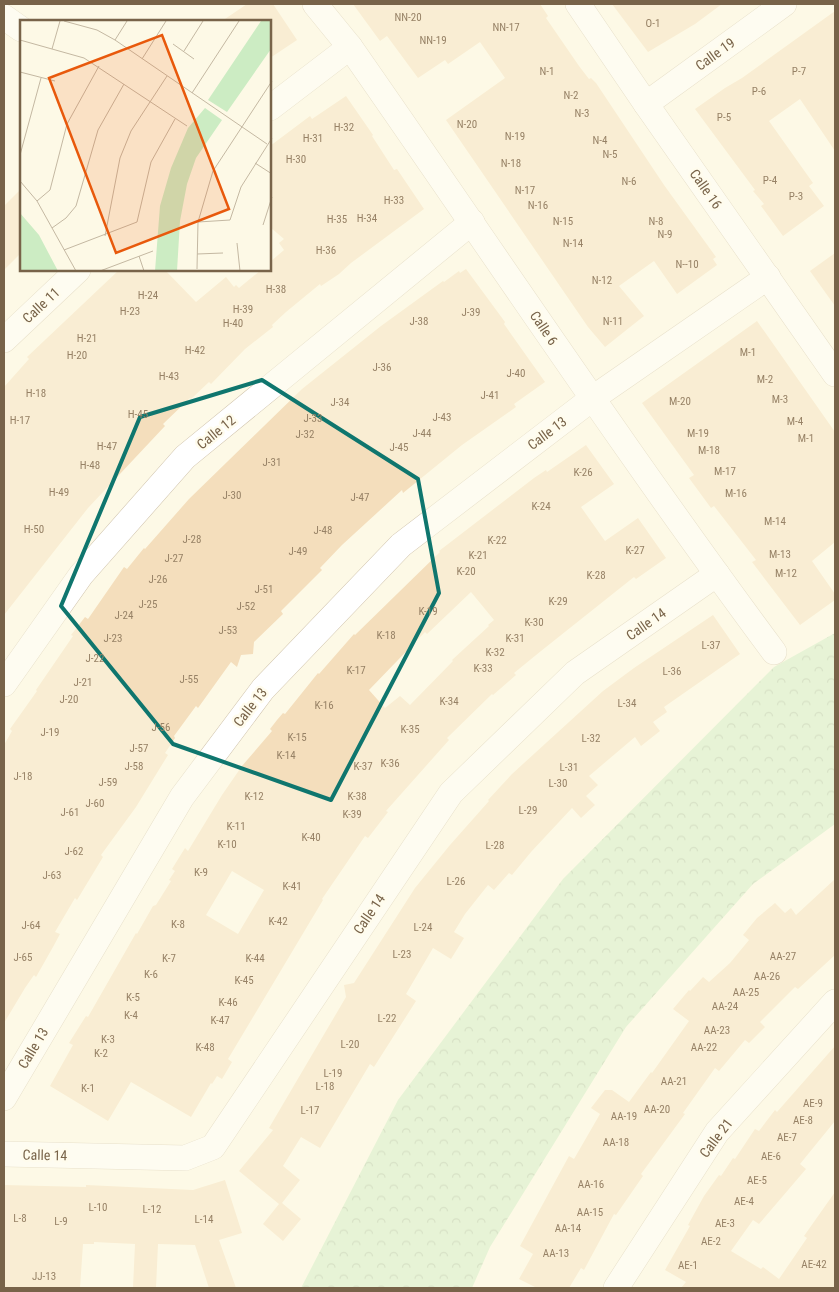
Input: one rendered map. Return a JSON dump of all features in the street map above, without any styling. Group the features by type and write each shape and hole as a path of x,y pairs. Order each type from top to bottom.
{"street":[{"name":"Calle 6","path":"315,4 350,47 593,398 774,652"},
{"name":"Calle 16","path":"578,4 835,374"},
{"name":"Calle 19","path":"646,104 784,4"},
{"path":"4,17 20,28"},
{"path":"271,107 350,47"},
{"name":"Calle 12","path":"4,684 81,575 185,457 472,222"},
{"name":"Calle 11","path":"4,340 77,271"},
{"name":"Calle 13","path":"4,1098 182,796 263,689 401,545 593,398 768,278"},
{"name":"Calle 14","path":"4,1154 185,1158 213,1147 451,793 575,673 717,574"},
{"name":"Calle 21","path":"616,1288 717,1132 835,1002"}],"highlighted area":[{"path":"262,380 418,479 439,593 331,800 173,744 61,606 140,417"}],"green space":[{"path":"835,633 835,824 753,884 626,1027 490,1247 472,1288 301,1288 398,1100 563,879 774,667"}],"building":[{"path":"247,4 273,4 297,40 271,57 271,20 223,20"},
{"path":"353,4 540,4 548,16 546,18 579,66 589,79 591,78 596,83 664,185 716,257 713,259 717,265 677,294 654,261 619,286 644,316 605,347 588,327 446,120 505,78 480,42 448,64 445,60 418,78 387,36 380,41"},
{"path":"612,4 722,4 695,24 648,52"},
{"path":"835,11 835,151 800,99 769,121 813,183 809,186 824,206 783,236 761,206 764,204 753,191 755,190 695,109 742,78"},
{"path":"346,96 394,170 397,169 424,209 339,274 321,286 320,284 286,312 272,325 273,327 245,349 211,384 209,382 163,424 165,426 88,508 4,615 4,387 29,359 27,357 118,271 166,271 196,302 226,277 234,287 236,285 239,288 260,271 271,271 271,261 284,250 279,243 284,239 271,228 271,145 310,116 312,119"},
{"path":"20,190 20,254 4,270 4,206"},
{"path":"835,253 835,306 810,271"},
{"path":"466,269 505,322 504,324 545,382 514,404 516,407 462,445 403,493 402,490 342,545 320,568 322,570 281,611 283,614 254,642 253,654 241,655 237,667 231,662 198,708 196,706 174,736 175,738 165,753 168,755 136,807 101,855 103,857 55,932 60,934 36,977 34,975 4,1023 4,745 12,731 10,729 73,636 71,635 85,617 88,619 124,567 127,569 189,499 302,389 381,326 443,281"},
{"path":"757,321 835,432 835,542 812,561 835,594 835,600 800,625 752,562 756,560 714,506 711,508 689,478 694,475 642,403"},
{"path":"586,445 614,484 581,507 605,541 638,518 666,558 636,579 634,577 514,673 516,675 492,694 447,738 449,740 386,811 388,812 368,838 365,836 322,899 228,1059 232,1062 222,1079 217,1076 211,1083 191,1117 131,1082 108,1121 50,1086 73,1045 69,1043 86,1016 88,1017 136,933 171,881 169,880 175,871 172,869 185,848 188,851 222,795 242,766 272,731 270,729 277,720 283,713 285,714 318,673 354,634 439,551 534,478 546,470 547,472","holes":["471,592 494,620 452,660 410,705 400,696 385,708 369,690 425,632 427,634","232,871 264,890 238,934 206,915"]},
{"path":"713,615 740,654 664,707 667,712 653,722 660,731 641,746 635,737 589,776 598,785 586,796 595,805 581,818 572,808 512,875 509,873 494,890 488,885 465,914 454,932 464,938 451,959 433,948 406,994 416,1001 374,1067 370,1064 320,1148 301,1137 283,1166 300,1180 282,1203 301,1219 283,1241 263,1224 279,1204 239,1171 273,1130 269,1128 346,997 344,985 354,983 415,888 512,774 603,691"},
{"path":"835,879 835,955 798,989 795,987 760,1022 765,1027 749,1043 745,1040 719,1071 715,1068 683,1113 685,1114 641,1174 643,1176 616,1215 614,1214 584,1270 581,1268 569,1288 537,1288 519,1279 533,1254 520,1246 569,1156 574,1159 600,1114 591,1108 605,1090 612,1090 629,1102 689,1021 673,1009 689,990 703,977 709,982 730,963 749,940 743,935 757,918 775,903 785,913 791,908 796,915"},
{"path":"835,1046 835,1121 800,1164 806,1169 759,1224 753,1220 731,1251 761,1269 763,1267 779,1279 807,1238 804,1236 835,1192 835,1288 681,1288 686,1282 665,1270 690,1226 688,1225 704,1196 733,1158 735,1159 755,1129 759,1131 775,1110 777,1112"},
{"path":"225,1180 242,1233 219,1240 236,1288 209,1288 195,1245 158,1244 156,1288 133,1288 135,1244 94,1242 94,1244 83,1244 80,1288 4,1288 4,1185 86,1187 86,1185 193,1190"}]}
